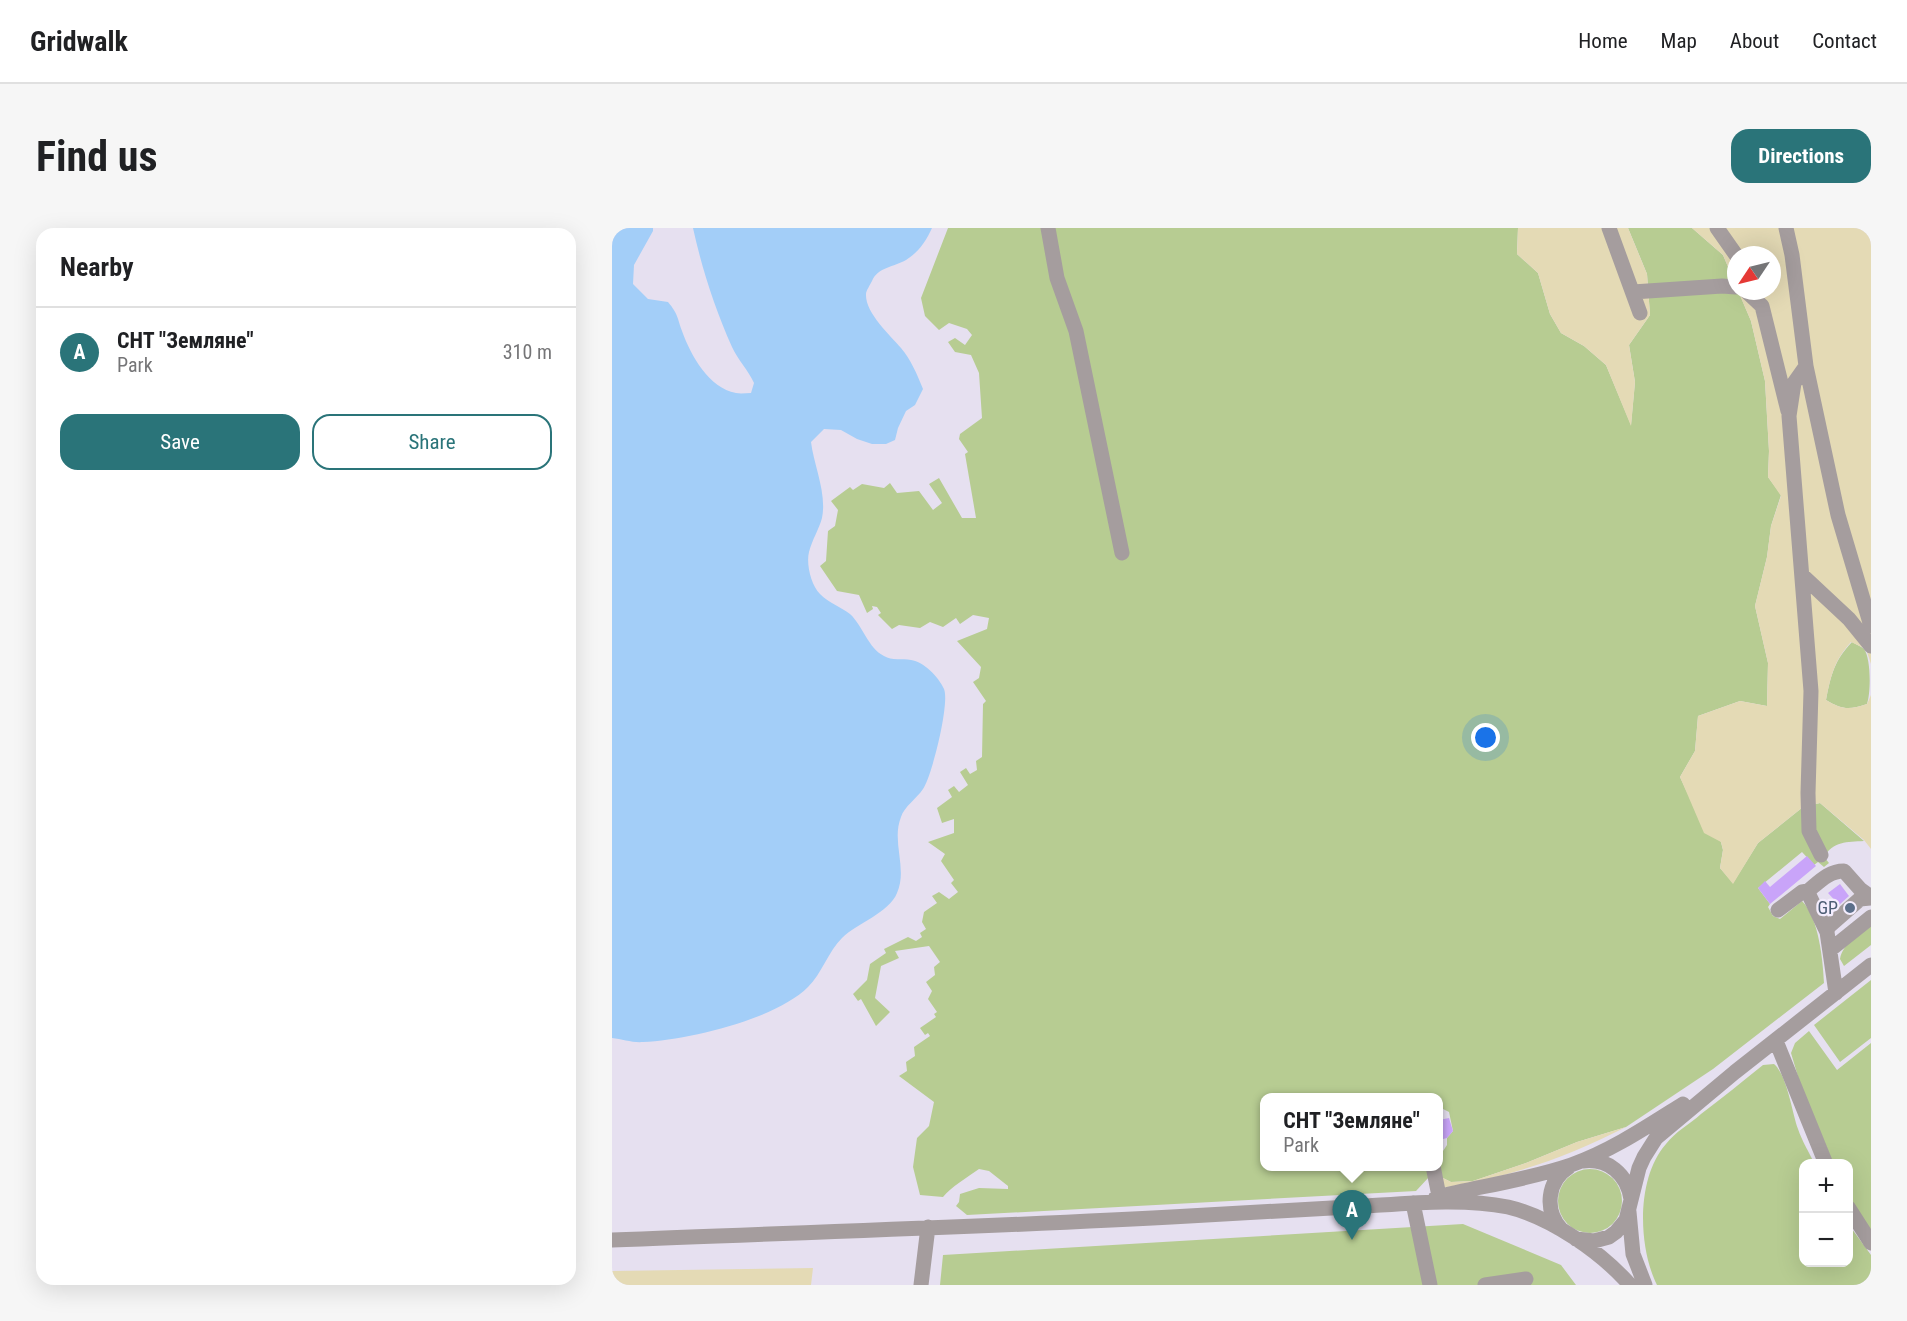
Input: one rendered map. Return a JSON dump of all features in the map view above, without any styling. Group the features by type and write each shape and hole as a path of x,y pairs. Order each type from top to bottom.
{"street":[{"path":"1048,228 1057,278 1076,332 1122,553"},
{"path":"1609,228 1640,313"},
{"path":"1717,228 1730,246"},
{"path":"1786,228 1792,255 1806,366 1838,515 1871,626"},
{"path":"1632,292 1727,286"},
{"path":"1756,300 1762,306 1789,416 1811,691 1809,831 1821,855"},
{"path":"1789,416 1794,383 1806,366"},
{"path":"1803,576 1849,619 1871,646"},
{"path":"1778,910 1835,871 1844,871 1860,889 1871,897"},
{"path":"1808,891 1827,932 1836,993"},
{"path":"1827,932 1831,923 1860,899 1871,897"},
{"path":"1830,950 1871,917"},
{"path":"612,1240 1150,1218 1413,1203 1476,1203 1510,1208 1532,1215 1578,1240 1594,1242 1609,1237 1622,1227 1630,1209 1639,1168 1656,1138 1735,1072 1871,965"},
{"path":"1776,1041 1824,1159"},
{"path":"1630,1285 1609,1263 1567,1234 1554,1219 1550,1196 1555,1181 1564,1170 1635,1134 1735,1072"},
{"path":"1413,1203 1574,1164 1597,1161 1616,1170 1628,1186 1633,1254 1645,1285"},
{"path":"1434,1171 1439,1196"},
{"path":"1413,1203 1430,1285"},
{"path":"1852,1213 1871,1243"},
{"path":"919,1283 928,1227"},
{"path":"1485,1285 1526,1279"}],"green space":[{"path":"948,228 1518,228 1517,254 1538,273 1550,314 1561,333 1584,346 1606,365 1631,425 1635,382 1629,345 1650,315 1647,274 1628,228 1692,228 1723,255 1727,264 1727,300 1742,300 1751,321 1765,381 1769,451 1768,477 1781,495 1771,526 1767,557 1755,606 1768,663 1767,706 1740,701 1698,716 1695,751 1680,777 1686,790 1721,842 1723,850 1720,868 1733,883 1758,843 1803,807 1820,803 1864,841 1836,845 1824,857 1829,863 1824,867 1818,862 1814,865 1802,852 1758,888 1770,904 1768,907 1773,916 1780,919 1802,901 1808,909 1819,940 1824,983 1713,1069 1626,1127 1577,1142 1473,1181 1451,1182 1439,1176 1439,1171 1443,1171 1443,1151 1447,1145 1447,1138 1453,1131 1449,1112 1443,1109 1443,1093 1260,1093 1260,1171 1428,1171 1429,1177 1416,1191 967,1215 956,1206 960,1194 979,1188 1008,1189 1008,1186 989,1171 979,1169 943,1197 920,1195 913,1167 917,1138 929,1126 934,1102 899,1076 907,1071 906,1062 915,1056 914,1047 930,1036 928,1033 925,1035 920,1028 936,1017 934,1014 937,1012 928,999 932,991 926,982 935,975 934,967 940,962 929,946 895,951 899,958 881,966 875,998 890,1012 876,1026 861,999 858,1001 853,994 867,980 870,964 886,953 884,949 908,937 916,941 922,937 920,933 926,929 922,922 924,912 937,903 932,896 939,892 949,899 958,892 951,883 954,880 941,861 945,854 928,842 954,833 954,819 942,823 937,808 952,797 948,790 954,786 959,792 968,785 960,772 966,768 970,774 977,770 976,761 982,757 983,704 986,701 973,682 979,678 981,667 957,641 987,629 989,618 973,615 960,624 956,618 943,627 930,622 920,628 899,625 892,629 878,615 881,613 877,607 872,606 873,609 867,613 859,595 837,591 820,566 826,561 828,531 835,526 838,510 831,501 850,487 853,490 862,484 884,488 890,483 897,493 919,491 933,510 942,503 929,484 939,478 962,518 976,518 965,454 968,452 959,439 960,434 982,418 979,373 971,355 955,352 948,342 955,338 965,345 972,335 967,329 949,323 939,330 925,316 921,298"},
{"path":"1852,642 1863,648 1866,653 1870,675 1869,692 1867,704 1846,708 1826,700 1834,669"},
{"path":"1871,925 1871,945 1844,966 1840,959 1844,948"},
{"path":"1871,980 1871,1038 1840,1062 1814,1025"},
{"path":"1809,1031 1837,1070 1871,1043 1871,1233 1853,1203 1853,1159 1831,1159 1799,1080 1791,1053 1795,1043"},
{"path":"1774,1064 1779,1069 1789,1094 1798,1129 1812,1159 1799,1159 1799,1267 1853,1267 1853,1230 1871,1255 1871,1285 1657,1285 1646,1252 1643,1213 1649,1175 1656,1158 1678,1132 1763,1065"},
{"path":"1590,1169 1608,1175 1616,1183 1622,1201 1616,1219 1608,1227 1590,1233 1572,1227 1564,1219 1558,1201 1564,1183 1572,1175"},
{"path":"1463,1224 1561,1265 1576,1285 940,1285 943,1255"}],"sand":[{"path":"1518,228 1628,228 1647,274 1650,315 1629,345 1635,382 1631,426 1606,365 1584,346 1561,333 1550,314 1538,273 1517,254"},
{"path":"1692,228 1871,228 1871,664 1866,649 1851,642 1834,669 1826,700 1837,706 1851,708 1867,704 1871,695 1871,849 1864,840 1820,803 1803,807 1758,843 1733,884 1720,868 1723,850 1721,842 1704,833 1680,777 1695,751 1698,716 1740,701 1767,706 1768,663 1755,606 1767,557 1771,526 1781,496 1768,477 1769,451 1765,381 1751,321 1742,300 1781,300 1781,246 1727,246 1727,265 1723,255"},
{"path":"1626,1127 1536,1165 1466,1184 1440,1188 1439,1176 1451,1182 1473,1181 1577,1142"},
{"path":"813,1268 811,1285 612,1285 612,1271"}],"water":[{"path":"612,228 653,228 634,265 633,284 648,299 668,302 676,313 690,351 709,378 726,390 751,393 754,383 734,352 720,318 693,228 932,228 925,242 915,253 875,276 866,294 874,316 905,353 923,389 915,405 906,411 895,440 886,444 872,444 841,430 824,429 811,442 823,499 822,518 808,557 814,585 824,597 850,614 878,652 890,658 916,661 934,675 944,689 945,709 927,782 903,813 898,826 901,874 897,893 880,912 842,938 808,987 775,1009 731,1026 707,1032 639,1042 612,1038"}],"building":[{"path":"1807,856 1816,866 1770,904 1758,888 1765,881 1770,887"},
{"path":"1840,884 1849,896 1839,905 1828,893"},
{"path":"1449,1118 1453,1131 1443,1139 1443,1119"}],"place":[{"name":"GP","path":"1850,908"},
{"name":"СНТ \"Земляне\"","path":"1352,1240"}]}
